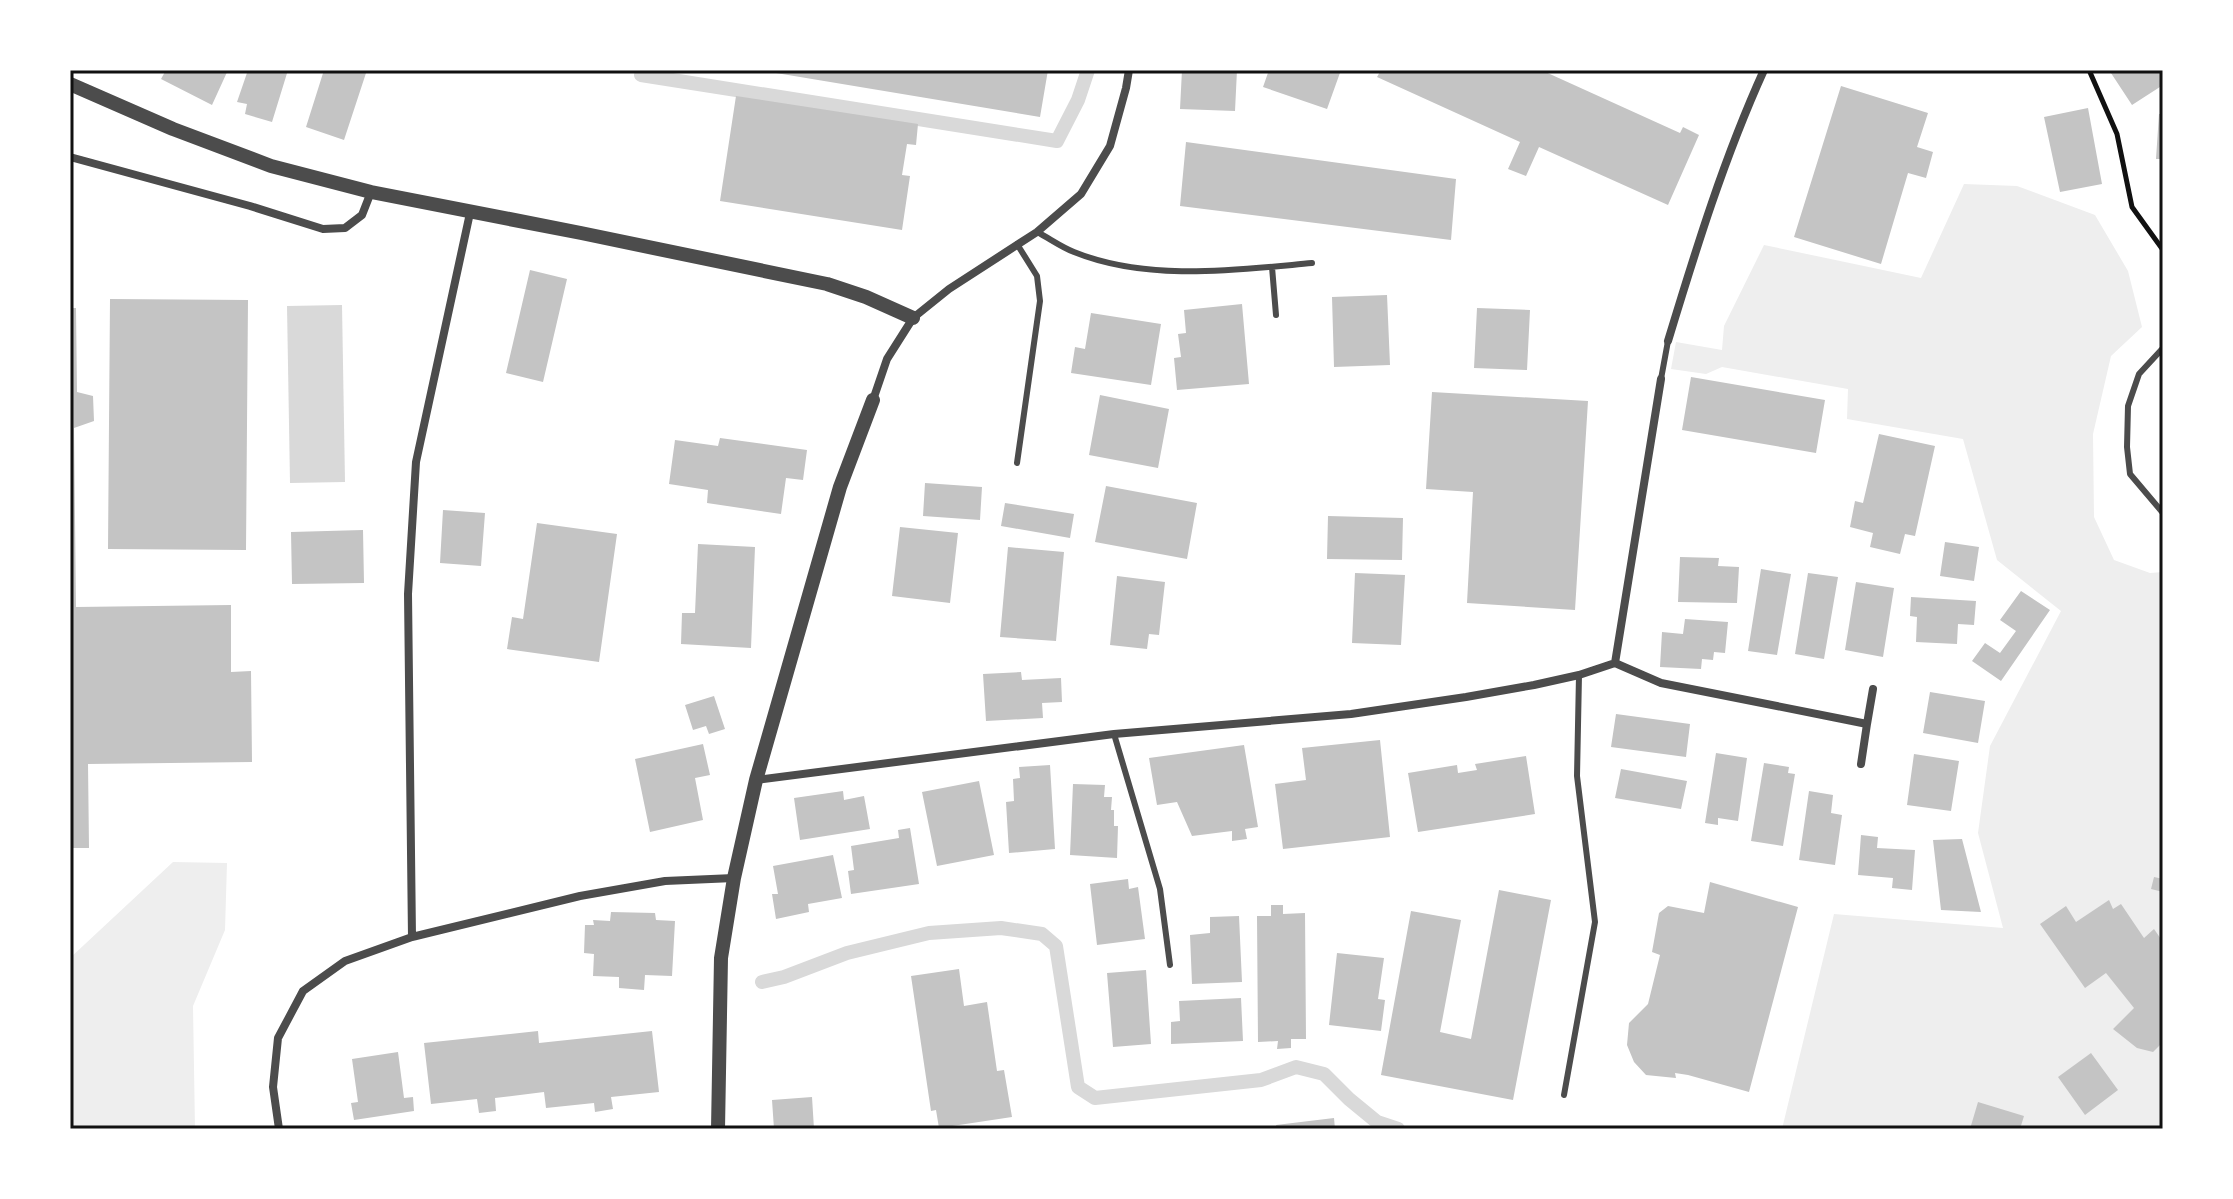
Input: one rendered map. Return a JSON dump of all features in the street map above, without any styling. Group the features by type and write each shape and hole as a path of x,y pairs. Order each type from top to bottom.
{"street":[{"path":"718,1129 721,958 734,878 756,780 840,487 887,359 913,318 949,289 1037,232 1081,194 1110,146 1129,70"},
{"path":"1668,341 1730,150 1764,70"},
{"path":"70,84 173,129 271,166 371,192 827,284 913,318"},
{"path":"70,157 323,229 345,228 362,215 371,192"},
{"path":"412,937 408,594 416,462 470,213"},
{"path":"1615,663 1661,379"},
{"path":"756,780 1114,734 1351,714 1466,697 1579,675 1615,663 1661,683 1867,724"},
{"path":"1861,764 1873,689"},
{"path":"279,1129 273,1087 278,1038 303,991 345,961 412,937 580,896 665,881 734,878"}],"lane":[{"path":"1037,232 1075,252 1125,266 1205,272 1312,263"},
{"path":"1017,244 1037,276 1040,301 1017,463"},
{"path":"1272,267 1276,315"},
{"path":"1661,379 1668,341"},
{"path":"2163,348 2139,374 2128,406 2127,447 2130,474 2163,513"},
{"path":"1564,1095 1595,922 1577,776 1579,675"},
{"path":"1114,734 1160,889 1170,965"}],"path":[{"path":"2089,70 2117,134 2132,207 2163,250"}],"shaded area":[{"path":"1964,184 2017,186 2095,215 2128,271 2142,327 2111,356 2093,434 2094,517 2114,560 2150,573 2163,572 2163,1129 1782,1129 1834,914 2003,928 1978,833 1990,746 2061,611 1997,560 1963,439 1847,419 1848,389 1722,367 1706,374 1671,369 1676,342 1722,350 1724,326 1764,245 1921,278"},
{"path":"342,305 345,482 290,483 287,306"},
{"path":"173,862 227,863 225,930 193,1006 195,1129 70,1129 70,958"}],"building":[{"path":"166,70 228,70 212,105 161,79"},
{"path":"248,70 288,70 272,122 245,114 247,104 237,102"},
{"path":"324,70 367,70 344,140 306,127"},
{"path":"770,70 1048,70 1040,117"},
{"path":"1182,70 1237,70 1235,111 1180,109"},
{"path":"1269,70 1341,70 1327,109 1263,87"},
{"path":"1381,70 1541,70 1680,133 1683,127 1699,135 1668,205 1539,147 1526,176 1508,169 1520,142 1377,77"},
{"path":"2109,70 2162,70 2163,85 2132,105"},
{"path":"1841,86 1928,113 1917,147 1933,152 1926,178 1908,173 1881,264 1794,237"},
{"path":"736,96 918,124 916,145 907,144 902,175 910,176 902,230 720,201"},
{"path":"2088,108 2102,184 2060,192 2044,117"},
{"path":"2159,114 2163,114 2163,159 2156,159"},
{"path":"1186,142 1456,179 1451,240 1180,206"},
{"path":"530,270 567,279 543,382 506,373"},
{"path":"1387,295 1390,365 1334,367 1332,297"},
{"path":"110,299 248,300 246,550 108,549"},
{"path":"1242,304 1249,384 1177,390 1174,358 1181,357 1178,334 1186,333 1184,310"},
{"path":"70,308 76,308 77,392 93,396 94,421 74,428 76,607 231,605 231,672 251,671 252,762 88,764 89,848 70,848"},
{"path":"1477,308 1530,310 1527,370 1474,368"},
{"path":"1091,313 1161,324 1151,385 1071,373 1075,347 1085,349"},
{"path":"1691,377 1825,400 1816,453 1682,430"},
{"path":"1432,392 1588,401 1575,610 1467,603 1473,492 1426,489"},
{"path":"1100,395 1169,409 1158,468 1089,455"},
{"path":"1879,434 1935,446 1915,536 1905,534 1900,554 1870,547 1873,533 1850,527 1855,501 1863,503"},
{"path":"720,438 807,450 803,480 786,478 781,514 707,503 708,490 669,484 675,440 718,446"},
{"path":"925,483 982,487 980,520 923,516"},
{"path":"1106,486 1197,503 1187,559 1095,542"},
{"path":"1005,503 1074,514 1070,538 1001,526"},
{"path":"443,510 485,513 481,566 440,563"},
{"path":"1328,516 1403,518 1402,560 1327,559"},
{"path":"537,523 617,534 599,662 507,649 512,617 523,619"},
{"path":"900,527 958,533 950,603 892,596"},
{"path":"363,530 364,583 292,584 291,532"},
{"path":"1945,542 1979,547 1974,581 1940,576"},
{"path":"698,544 755,547 751,648 681,644 682,613 695,613"},
{"path":"1008,547 1064,552 1056,641 1000,637"},
{"path":"1680,557 1719,558 1718,566 1739,567 1737,603 1678,602"},
{"path":"1761,569 1791,574 1777,655 1748,651"},
{"path":"1355,573 1405,575 1401,645 1352,643"},
{"path":"1808,573 1838,577 1824,659 1795,654"},
{"path":"1117,576 1165,582 1159,635 1149,634 1147,649 1110,645"},
{"path":"1856,582 1894,588 1883,657 1845,650"},
{"path":"2021,591 2050,610 2001,681 1972,661 1985,643 2000,653 2016,631 2000,620"},
{"path":"1911,597 1976,601 1974,625 1958,624 1957,644 1916,642 1917,617 1910,616"},
{"path":"1685,619 1728,622 1725,653 1714,652 1713,660 1702,659 1701,669 1660,667 1662,632 1683,634"},
{"path":"1021,672 1022,680 1061,678 1062,702 1042,703 1043,718 986,721 983,674"},
{"path":"1930,692 1985,701 1978,743 1923,733"},
{"path":"714,696 725,729 709,734 706,726 693,730 685,705"},
{"path":"1616,714 1690,724 1686,757 1611,747"},
{"path":"1380,740 1390,837 1283,849 1275,784 1306,780 1302,748"},
{"path":"703,744 710,775 695,778 703,820 650,832 635,759"},
{"path":"1244,745 1258,827 1245,829 1247,839 1232,841 1232,831 1192,836 1177,802 1157,805 1149,758"},
{"path":"1716,753 1747,758 1738,821 1718,818 1718,825 1705,823"},
{"path":"1914,754 1959,761 1951,811 1907,805"},
{"path":"1526,756 1535,814 1418,832 1408,773 1457,765 1458,773 1477,770 1475,764"},
{"path":"1764,763 1789,767 1788,773 1795,774 1783,846 1751,841"},
{"path":"1050,765 1055,849 1009,853 1006,802 1014,801 1013,779 1020,778 1019,767"},
{"path":"1621,769 1687,781 1681,809 1615,798"},
{"path":"979,781 994,855 937,866 922,792"},
{"path":"1073,784 1105,785 1104,797 1112,797 1114,826 1118,826 1117,858 1070,855"},
{"path":"843,791 844,800 864,796 870,829 800,840 794,798"},
{"path":"1809,791 1833,795 1831,813 1842,815 1835,865 1799,860"},
{"path":"910,828 919,884 851,894 848,871 854,870 851,846 899,838 898,830"},
{"path":"1861,835 1878,837 1877,848 1915,850 1912,890 1892,888 1893,878 1858,875"},
{"path":"1962,839 1981,912 1941,910 1933,840"},
{"path":"833,855 842,898 808,904 809,912 776,919 772,894 778,894 773,866"},
{"path":"2154,877 2163,879 2163,892 2151,889"},
{"path":"1128,879 1129,889 1138,887 1145,939 1097,945 1090,884"},
{"path":"1710,882 1798,907 1749,1092 1688,1075 1675,1073 1676,1078 1646,1075 1634,1062 1627,1045 1629,1023 1648,1004 1660,955 1652,952 1659,913 1668,906 1704,913"},
{"path":"1499,890 1551,900 1513,1100 1381,1075 1411,911 1461,920 1440,1032 1471,1039"},
{"path":"2109,900 2113,909 2121,904 2144,938 2154,929 2163,942 2163,1042 2153,1052 2137,1048 2113,1029 2134,1008 2106,973 2085,988 2040,924 2066,906 2076,922"},
{"path":"1271,905 1283,905 1283,914 1305,913 1306,1039 1291,1039 1291,1048 1277,1049 1278,1041 1258,1042 1257,916 1271,916"},
{"path":"611,912 655,913 656,920 675,921 672,976 645,975 644,990 619,988 619,977 593,976 594,954 584,953 585,925 594,925 593,920 610,921"},
{"path":"1239,916 1242,982 1192,984 1190,935 1210,933 1210,917"},
{"path":"1337,953 1384,958 1378,999 1385,1000 1381,1031 1329,1025"},
{"path":"959,969 964,1006 987,1002 997,1071 1004,1070 1012,1117 939,1128 936,1110 931,1111 911,976"},
{"path":"1146,970 1151,1044 1113,1047 1107,973"},
{"path":"1241,998 1243,1041 1171,1044 1171,1022 1180,1021 1179,1001"},
{"path":"538,1031 539,1043 652,1031 659,1092 611,1097 613,1109 595,1112 594,1103 546,1108 544,1092 495,1098 496,1111 479,1113 477,1099 431,1104 424,1043"},
{"path":"398,1052 404,1098 413,1097 414,1111 354,1120 351,1103 358,1102 352,1059"},
{"path":"2091,1053 2118,1090 2085,1115 2058,1077"},
{"path":"812,1097 814,1129 774,1129 772,1100"},
{"path":"1978,1102 2024,1116 2020,1129 1970,1129"},
{"path":"1334,1118 1335,1129 1277,1129 1276,1125"}],"waterway":[{"path":"641,75 1057,141 1078,100 1088,70"},
{"path":"762,982 847,953 929,933 1001,928 1042,934 1056,946 1078,1087 1095,1098 1261,1080 1296,1067 1324,1074 1377,1122 1398,1129"}]}
